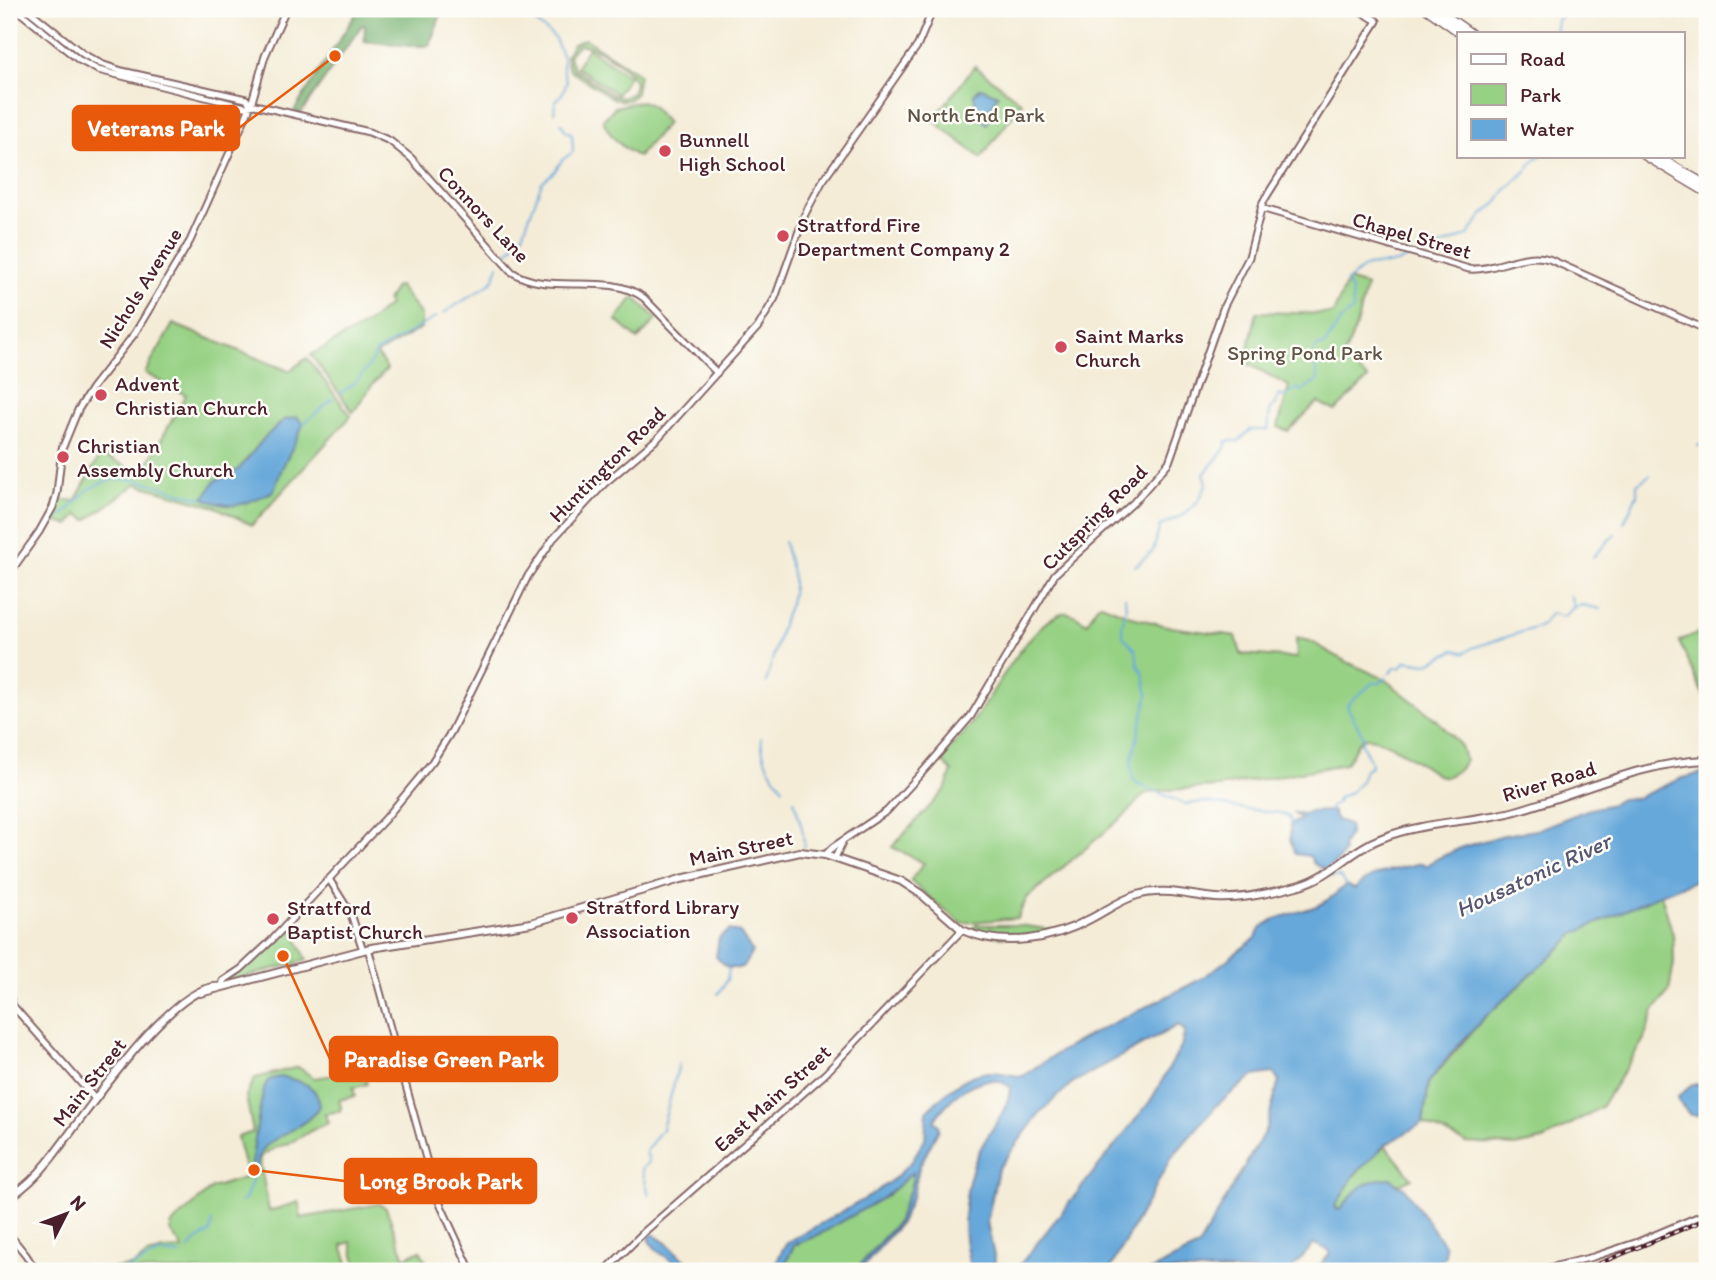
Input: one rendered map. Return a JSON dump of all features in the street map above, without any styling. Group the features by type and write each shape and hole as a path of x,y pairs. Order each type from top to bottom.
{"highway":[{"path":"1426,9 1459,32"},
{"path":"1437,9 1470,32"},
{"path":"1648,158 1707,193"},
{"path":"1660,158 1707,185"}],"main road":[{"name":"River Road","path":"1399,833 1518,810 1673,762 1707,760"},
{"name":"Main Street","path":"9,1198 28,1184 45,1166 95,1099 174,1008 200,993 366,949 531,923 681,879 779,855 806,852 835,858 907,884 962,930 995,940 1034,938 1071,928 1143,893 1174,891 1230,898 1298,885 1329,873 1370,844 1399,833"}],"street":[{"path":"16,9 89,66 114,76 153,82"},
{"path":"27,9 92,59 153,82"},
{"name":"Nichols Avenue","path":"9,574 53,507 62,449 71,425 92,388 135,333 184,253 251,105 265,56 286,9"},
{"name":"Huntington Road","path":"222,987 223,981 260,953 386,818 442,749 528,576 547,547 597,491 658,438 758,327 772,305 811,200 918,45 933,9"},
{"name":"Cutspring Road","path":"825,855 892,806 980,702 1055,574 1134,502 1169,462 1224,306 1248,257 1266,197 1377,21 1357,9"},
{"name":"Connors Lane","path":"153,82 217,97 245,107 251,105 369,132 390,141 411,158 512,272 532,281 609,286 634,291 717,373"},
{"name":"Chapel Street","path":"1261,208 1469,269 1489,269 1530,257 1549,259 1707,330"},
{"name":"Cutspring Road","path":"835,858 842,843"},
{"path":"329,879 351,914 366,949 436,1195 471,1271"},
{"name":"East Main Street","path":"605,1271 653,1225 825,1074 962,930"},
{"path":"9,995 16,1009 95,1099"},
{"path":"1536,1271 1635,1243 1707,1213"},
{"path":"9,1234 36,1271"}],"green space":[{"path":"359,9 443,9 429,46 364,41 365,26 362,25 301,113 294,111"},
{"path":"585,39 639,74 636,93 630,99 614,99 574,73 568,67 566,55 573,44","holes":["579,45 602,52 627,71 635,83 632,93 622,98 613,95 574,69 569,57"]},
{"path":"588,48 629,76 617,94 576,67"},
{"name":"North End Park","path":"975,66 1022,103 981,158 933,120"},
{"path":"642,101 652,106 667,123 638,157 617,142 603,120 615,107"},
{"name":"Spring Pond Park","path":"1348,280 1366,286 1356,327 1343,358 1368,379 1335,411 1318,402 1288,431 1278,427 1289,386 1245,362 1257,312 1333,314"},
{"path":"399,286 421,315 421,328 377,354 387,369 353,412 311,355 368,323 389,305 387,301 395,287"},
{"path":"634,297 657,319 638,339 616,320"},
{"path":"173,324 289,371 307,358 351,416 252,525 216,507 136,484 87,520 78,514 69,525 50,521 60,499 75,501 101,454 142,474 186,395 145,373"},
{"path":"1101,604 1136,618 1171,627 1236,636 1241,654 1297,658 1296,638 1310,641 1383,678 1437,720 1461,746 1465,760 1460,769 1446,777 1437,775 1386,743 1366,738 1360,741 1345,764 1218,787 1144,794 1126,814 1027,898 1017,918 961,923 910,881 924,863 892,847 945,790 952,771 941,760 943,756 969,727 1024,646 1049,620 1065,613 1087,623"},
{"path":"1707,629 1707,703 1679,641"},
{"path":"1661,894 1673,935 1674,963 1669,991 1654,1011 1644,1039 1601,1107 1543,1140 1516,1146 1466,1143 1423,1123 1429,1082 1482,1020 1576,933"},
{"path":"977,925 1019,925 1053,930 1033,935 1002,937 972,930"},
{"path":"287,928 292,929 307,960 226,982"},
{"path":"361,1065 367,1084 353,1088 355,1096 339,1100 340,1111 325,1114 328,1123 261,1157 269,1211 299,1202 301,1218 379,1204 386,1208 405,1258 420,1250 431,1271 358,1271 351,1242 342,1245 349,1266 339,1271 102,1271 134,1265 147,1255 163,1250 183,1249 170,1231 172,1224 212,1188 247,1177 237,1137 253,1132 246,1096 255,1078 298,1067 314,1078 337,1077 350,1074 349,1068"},
{"path":"1385,1145 1412,1178 1339,1210 1335,1207 1354,1175"},
{"path":"913,1172 898,1221 855,1271 782,1271 794,1245 820,1234 886,1196"}],"water":[{"path":"981,88 998,95 990,108 987,124 977,115 974,94"},
{"path":"297,417 303,424 272,492 238,505 223,505 204,498 215,481 238,470 265,437 284,420"},
{"name":"Housatonic River","path":"1707,772 1707,878 1661,894 1576,933 1482,1020 1454,1050 1429,1082 1423,1123 1385,1145 1354,1175 1335,1207 1341,1209 1356,1191 1368,1183 1391,1178 1397,1185 1403,1186 1445,1246 1445,1256 1432,1271 1411,1271 1405,1268 1401,1271 1321,1271 1320,1265 1330,1254 1329,1250 1314,1244 1290,1271 1150,1271 1198,1247 1266,1129 1279,1080 1273,1073 1253,1076 1218,1104 1171,1158 1109,1271 1015,1271 1151,1100 1181,1047 1185,1031 1178,1025 1072,1083 1039,1114 998,1169 987,1222 995,1261 994,1271 969,1271 964,1229 966,1196 974,1164 1009,1096 1010,1087 989,1080 967,1087 940,1112 934,1121 939,1129 919,1167 913,1195 901,1222 860,1271 855,1271 898,1221 913,1172 886,1196 820,1234 794,1245 782,1271 773,1271 788,1242 870,1196 896,1177 911,1162 925,1139 927,1111 947,1092 971,1076 997,1072 1023,1076 1085,1037 1203,977 1256,938 1266,924 1319,905 1346,885 1355,889 1368,878 1386,872 1422,863 1427,866 1463,847 1504,835 1536,830 1587,810 1621,799 1637,798 1682,778"},
{"path":"1332,811 1337,820 1349,824 1350,832 1339,860 1325,870 1313,863 1310,856 1295,854 1290,839 1290,824 1302,819 1293,813 1304,815 1310,812"},
{"path":"730,930 740,933 752,951 740,968 725,966 716,957 719,938"},
{"path":"283,1077 302,1082 312,1089 316,1093 319,1106 306,1121 263,1149 258,1159 257,1174 252,1176 254,1145 265,1087 270,1079"},
{"path":"1707,1083 1707,1104 1699,1115 1690,1115 1678,1097 1692,1085"},
{"path":"653,1234 681,1257 704,1271 687,1271 659,1252 649,1241 649,1236"}],"waterway":[{"path":"1555,32 1557,20 1565,12 1564,9"},
{"path":"534,21 554,37 563,57 567,82 555,102 554,113"},
{"path":"504,257 523,234 542,182 573,152 572,134 566,131 561,123"},
{"path":"1422,250 1437,248 1468,235 1482,216 1537,158"},
{"path":"1135,566 1153,551 1160,526 1185,514 1199,500 1207,483 1204,474 1224,450 1227,441 1239,441 1250,430 1268,430 1270,408 1275,405 1279,395 1285,397 1297,388 1301,391 1318,380 1313,353 1317,347 1325,345 1340,321 1353,310 1352,292 1346,282 1367,266 1397,263 1413,255"},
{"path":"444,313 488,285 494,279 498,265"},
{"path":"341,393 356,382 377,352 436,317"},
{"path":"303,424 333,399"},
{"path":"1698,446 1707,442"},
{"path":"1624,523 1637,495 1637,484 1650,475"},
{"path":"54,521 91,488 119,479 147,482 203,498"},
{"path":"1593,557 1615,534"},
{"path":"766,683 793,588 793,577 784,542"},
{"path":"1390,673 1406,661 1427,664 1455,650 1465,653 1472,648 1541,626 1551,613 1563,617 1574,607 1570,595"},
{"path":"1125,597 1123,636 1136,650 1138,666 1143,672 1148,695 1131,763 1133,779 1185,804 1207,802 1281,813 1289,817 1292,824"},
{"path":"1575,607 1582,605 1600,609"},
{"path":"1329,813 1339,798 1352,791 1361,781 1365,769 1371,766 1362,744 1363,736 1347,706 1372,683 1380,683 1386,677"},
{"path":"761,738 768,765 783,788"},
{"path":"794,800 803,832 804,847"},
{"path":"1329,873 1330,876 1340,877 1347,887"},
{"path":"718,994 727,980 729,968"},
{"path":"649,1195 642,1169 649,1162 646,1151 662,1129 679,1064"},
{"path":"240,1202 245,1200 254,1175"},
{"path":"189,1250 196,1241 209,1233 212,1221"},
{"path":"123,1271 160,1253 181,1255"}],"railway":[{"path":"1581,1271 1707,1219"}],"place":[{"name":"Veterans Park","path":"335,56"},
{"name":"Bunnell High School","path":"665,151"},
{"name":"Stratford Fire Department Company 2","path":"783,236"},
{"name":"Saint Marks Church","path":"1061,347"},
{"name":"Advent Christian Church","path":"101,395"},
{"name":"Christian Assembly Church","path":"63,457"},
{"name":"Stratford Library Association","path":"572,918"},
{"name":"Stratford Baptist Church","path":"273,919"},
{"name":"Paradise Green Park","path":"283,956"},
{"name":"Long Brook Park","path":"254,1170"}]}
